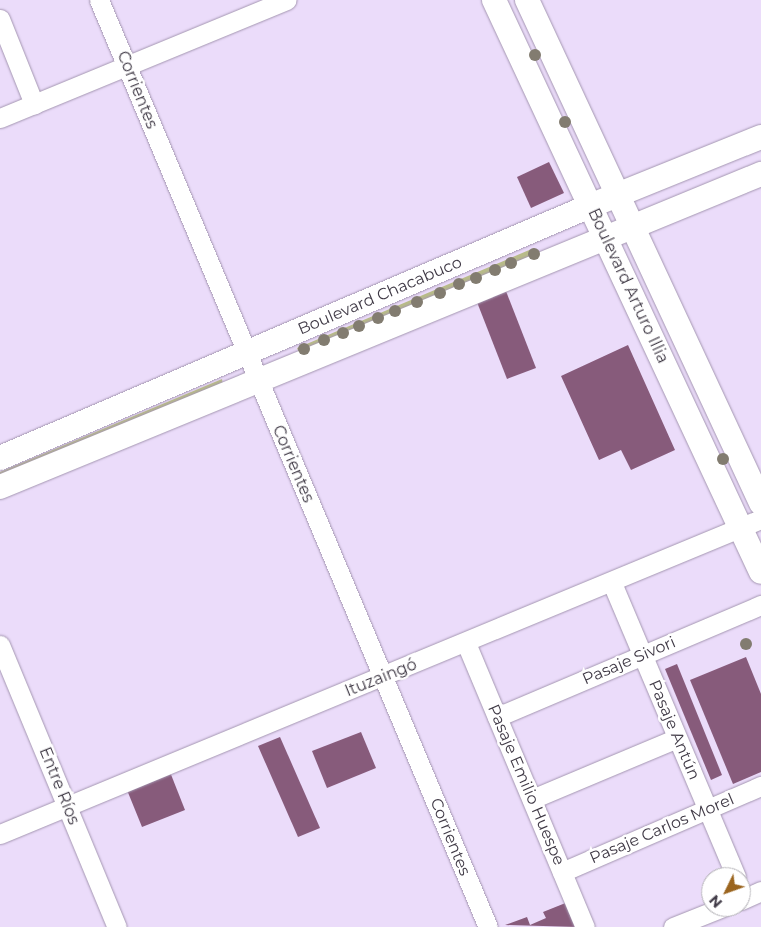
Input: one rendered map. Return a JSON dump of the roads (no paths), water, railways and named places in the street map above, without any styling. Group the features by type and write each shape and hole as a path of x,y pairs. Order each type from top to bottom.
{"main road":[{"name":"Boulevard Arturo Illia","path":"494,0 606,239 751,524 761,572"},
{"name":"Boulevard Arturo Illia","path":"527,0 761,503"},
{"name":"Boulevard Chacabuco","path":"0,458 617,194 761,137"},
{"name":"Boulevard Chacabuco","path":"0,487 761,174"}],"street":[{"name":"Corrientes","path":"99,0 128,66 245,353 384,676 488,927"},
{"path":"0,118 287,0"},
{"path":"0,19 34,104"},
{"name":"Ituzaingó","path":"0,834 612,583 751,524"},
{"name":"Pasaje Antún","path":"612,583 732,867"},
{"name":"Pasaje Sivori","path":"497,717 761,605"},
{"name":"Pasaje Emilio Huespe","path":"466,643 586,927"},
{"name":"Entre Ríos","path":"0,645 117,927"},
{"path":"532,799 677,738"},
{"name":"Pasaje Carlos Morel","path":"562,872 708,811 761,786"},
{"path":"673,927 701,916"}]}
